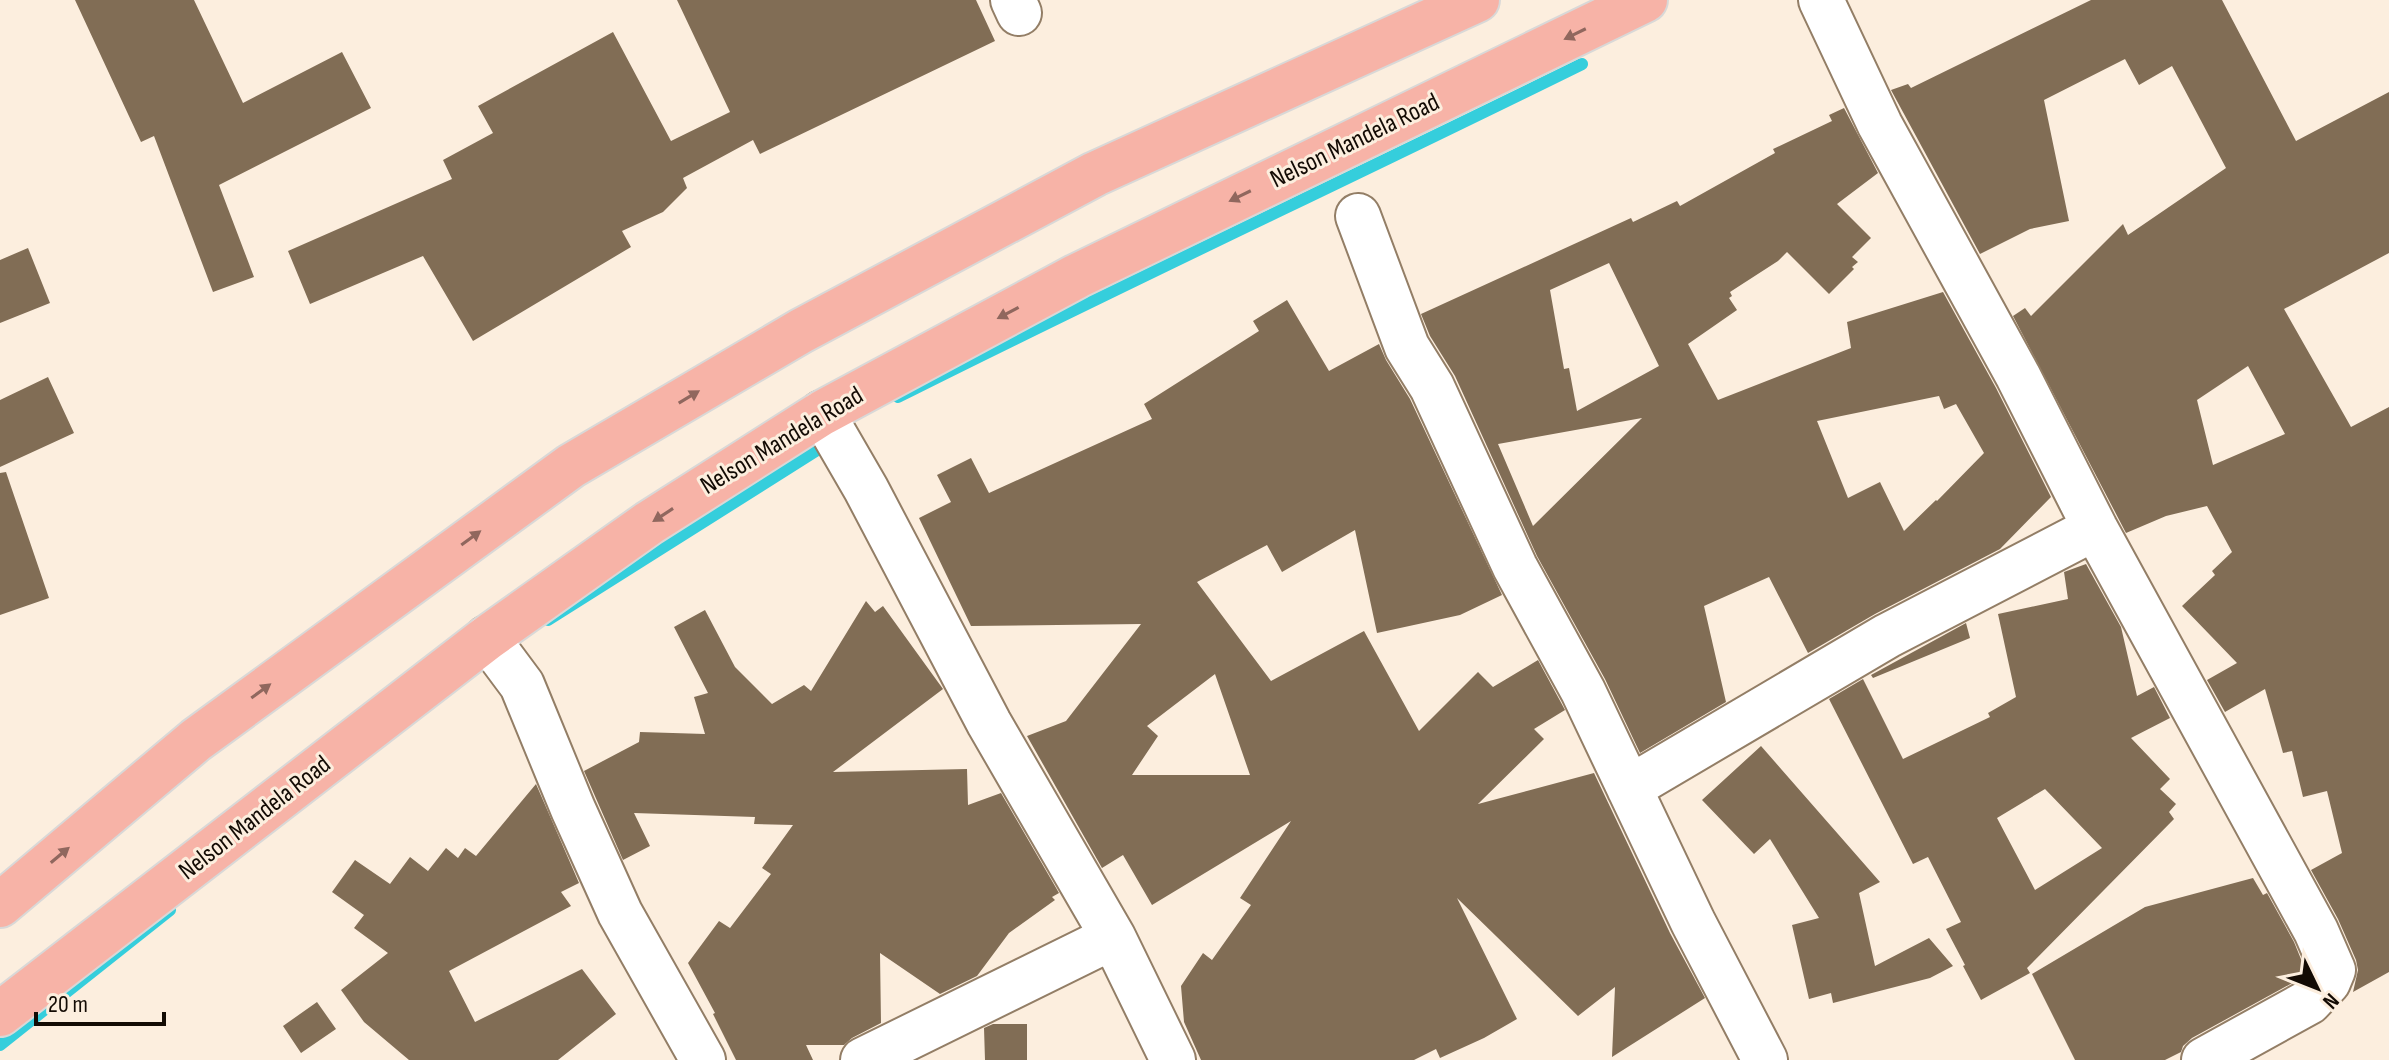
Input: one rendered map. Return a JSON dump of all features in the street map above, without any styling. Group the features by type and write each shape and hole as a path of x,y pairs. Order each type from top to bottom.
{"main road":[{"path":"0,905 196,740 571,466 801,331 1095,174 1477,0"},
{"name":"Nelson Mandela Road","path":"0,1014 487,638 649,523 822,413 1077,276 1645,0"}],"street":[{"path":"1821,0 1880,125 2018,376 2095,528 2316,931 2333,970 2328,982 2309,1002 2204,1060"},
{"path":"1358,216 1407,347 1432,387 1515,567 1583,691 1693,922 1765,1060"},
{"path":"822,413 866,489 989,723 1113,937 1173,1060"},
{"path":"1629,788 1887,636 2095,528"},
{"path":"487,638 522,685 620,913 703,1060"},
{"path":"863,1060 1113,937"}],"building":[{"path":"75,0 194,0 243,103 342,52 371,108 219,185 254,277 213,292 154,136 141,142"},
{"path":"677,0 976,0 995,41 760,154 753,140 683,178 687,188 663,212 622,231 631,247 473,341 423,256 310,304 288,251 452,179 443,160 493,133 478,106 613,32 671,141 730,112"},
{"path":"2091,0 2222,0 2296,141 2389,92 2389,253 2284,309 2351,427 2389,407 2389,972 2353,992 2358,970 2356,960 2311,870 2342,853 2327,791 2303,797 2292,751 2283,753 2265,689 2225,712 2207,680 2237,663 2182,606 2215,575 2212,571 2232,552 2207,506 2166,516 2126,533 2013,316 2025,308 2031,316 2123,224 2128,235 2226,168 2172,66 2139,85 2125,59 2044,100 2069,221 2030,229 1980,254 1891,90 1908,84 1911,88","holes":["2248,366 2285,434 2213,465 2197,400"]},
{"path":"1844,108 1878,173 1837,204 1871,238 1852,257 1858,262 1852,267 1854,269 1829,294 1787,252 1730,292 1732,296 1729,298 1737,310 1688,344 1718,400 1851,348 1847,322 1943,292 2051,497 2000,549 1808,653 1769,577 1704,606 1726,702 1640,753 1605,679 1537,556 1455,376 1430,336 1421,314 1631,218 1633,222 1677,201 1680,206 1775,153 1773,149 1832,121 1829,115","holes":["1609,263 1659,366 1577,411 1569,368 1564,369 1550,290","1939,396 1944,409 1956,404 1984,453 1904,531 1880,482 1848,498 1817,421","1642,418 1533,526 1498,444"]},
{"path":"28,248 50,303 0,323 0,260"},
{"path":"1287,300 1329,371 1379,344 1410,399 1502,595 1460,615 1377,633 1355,530 1282,572 1267,545 1197,582 1271,681 1364,631 1419,731 1478,672 1493,687 1538,660 1565,710 1534,729 1544,739 1478,804 1594,773 1670,933 1705,998 1612,1057 1615,987 1578,1016 1457,898 1517,1019 1440,1058 1436,1049 1414,1060 1201,1060 1184,1022 1181,986 1203,953 1212,960 1251,905 1240,898 1291,821 1152,905 1123,855 1102,868 1027,736 1066,721 1141,624 971,626 919,518 951,502 937,475 971,458 989,493 1152,419 1144,404 1259,331 1253,321","holes":["1215,674 1250,775 1132,775 1158,736 1147,726"]},
{"path":"48,377 74,433 0,467 0,400"},
{"path":"6,472 49,598 0,615 0,473"},
{"path":"2086,564 2121,627 2137,696 2154,687 2170,718 2131,738 2170,779 2160,789 2176,804 2169,812 2174,819 2027,968 2030,973 1981,1000 1946,929 1961,922 1928,857 1913,864 1829,699 1863,679 1903,759 1990,717 1988,713 2016,697 1998,614 2068,599 2064,572","holes":["2045,789 2102,848 2035,890 1997,818"]},
{"path":"866,601 875,612 883,606 943,689 833,772 967,769 968,805 1001,793 1059,893 1052,897 1055,900 1009,933 977,976 940,994 880,953 881,1023 844,1045 806,1045 813,1060 736,1060 688,963 719,921 730,928 771,874 762,868 793,825 754,824 755,817 634,813 650,846 623,860 584,771 639,742 640,732 705,734 694,697 708,693 674,627 705,610 735,667 772,704 804,685 811,691"},
{"path":"1966,623 1970,638 1873,678 1871,675"},
{"path":"1761,746 1880,882 1859,893 1875,966 1929,938 1953,966 1930,978 1833,1003 1831,993 1809,999 1792,925 1819,918 1770,839 1754,854 1702,800"},
{"path":"536,784 579,883 561,892 571,906 449,971 475,1022 582,969 616,1014 558,1060 409,1060 364,1022 341,990 388,953 354,928 364,915 332,892 355,860 390,884 410,857 428,871 446,848 458,858 465,848 476,856"},
{"path":"2253,878 2263,895 2267,893 2305,969 2294,982 2192,1038 2181,1052 2165,1060 2075,1060 2032,974 2145,907"},
{"path":"317,1002 336,1029 301,1053 283,1026"},
{"path":"993,1024 1027,1024 1027,1060 985,1060 984,1028"}],"waterway":[{"path":"898,397 1582,64"},
{"path":"548,620 830,442"},
{"path":"0,1045 170,910"}]}
